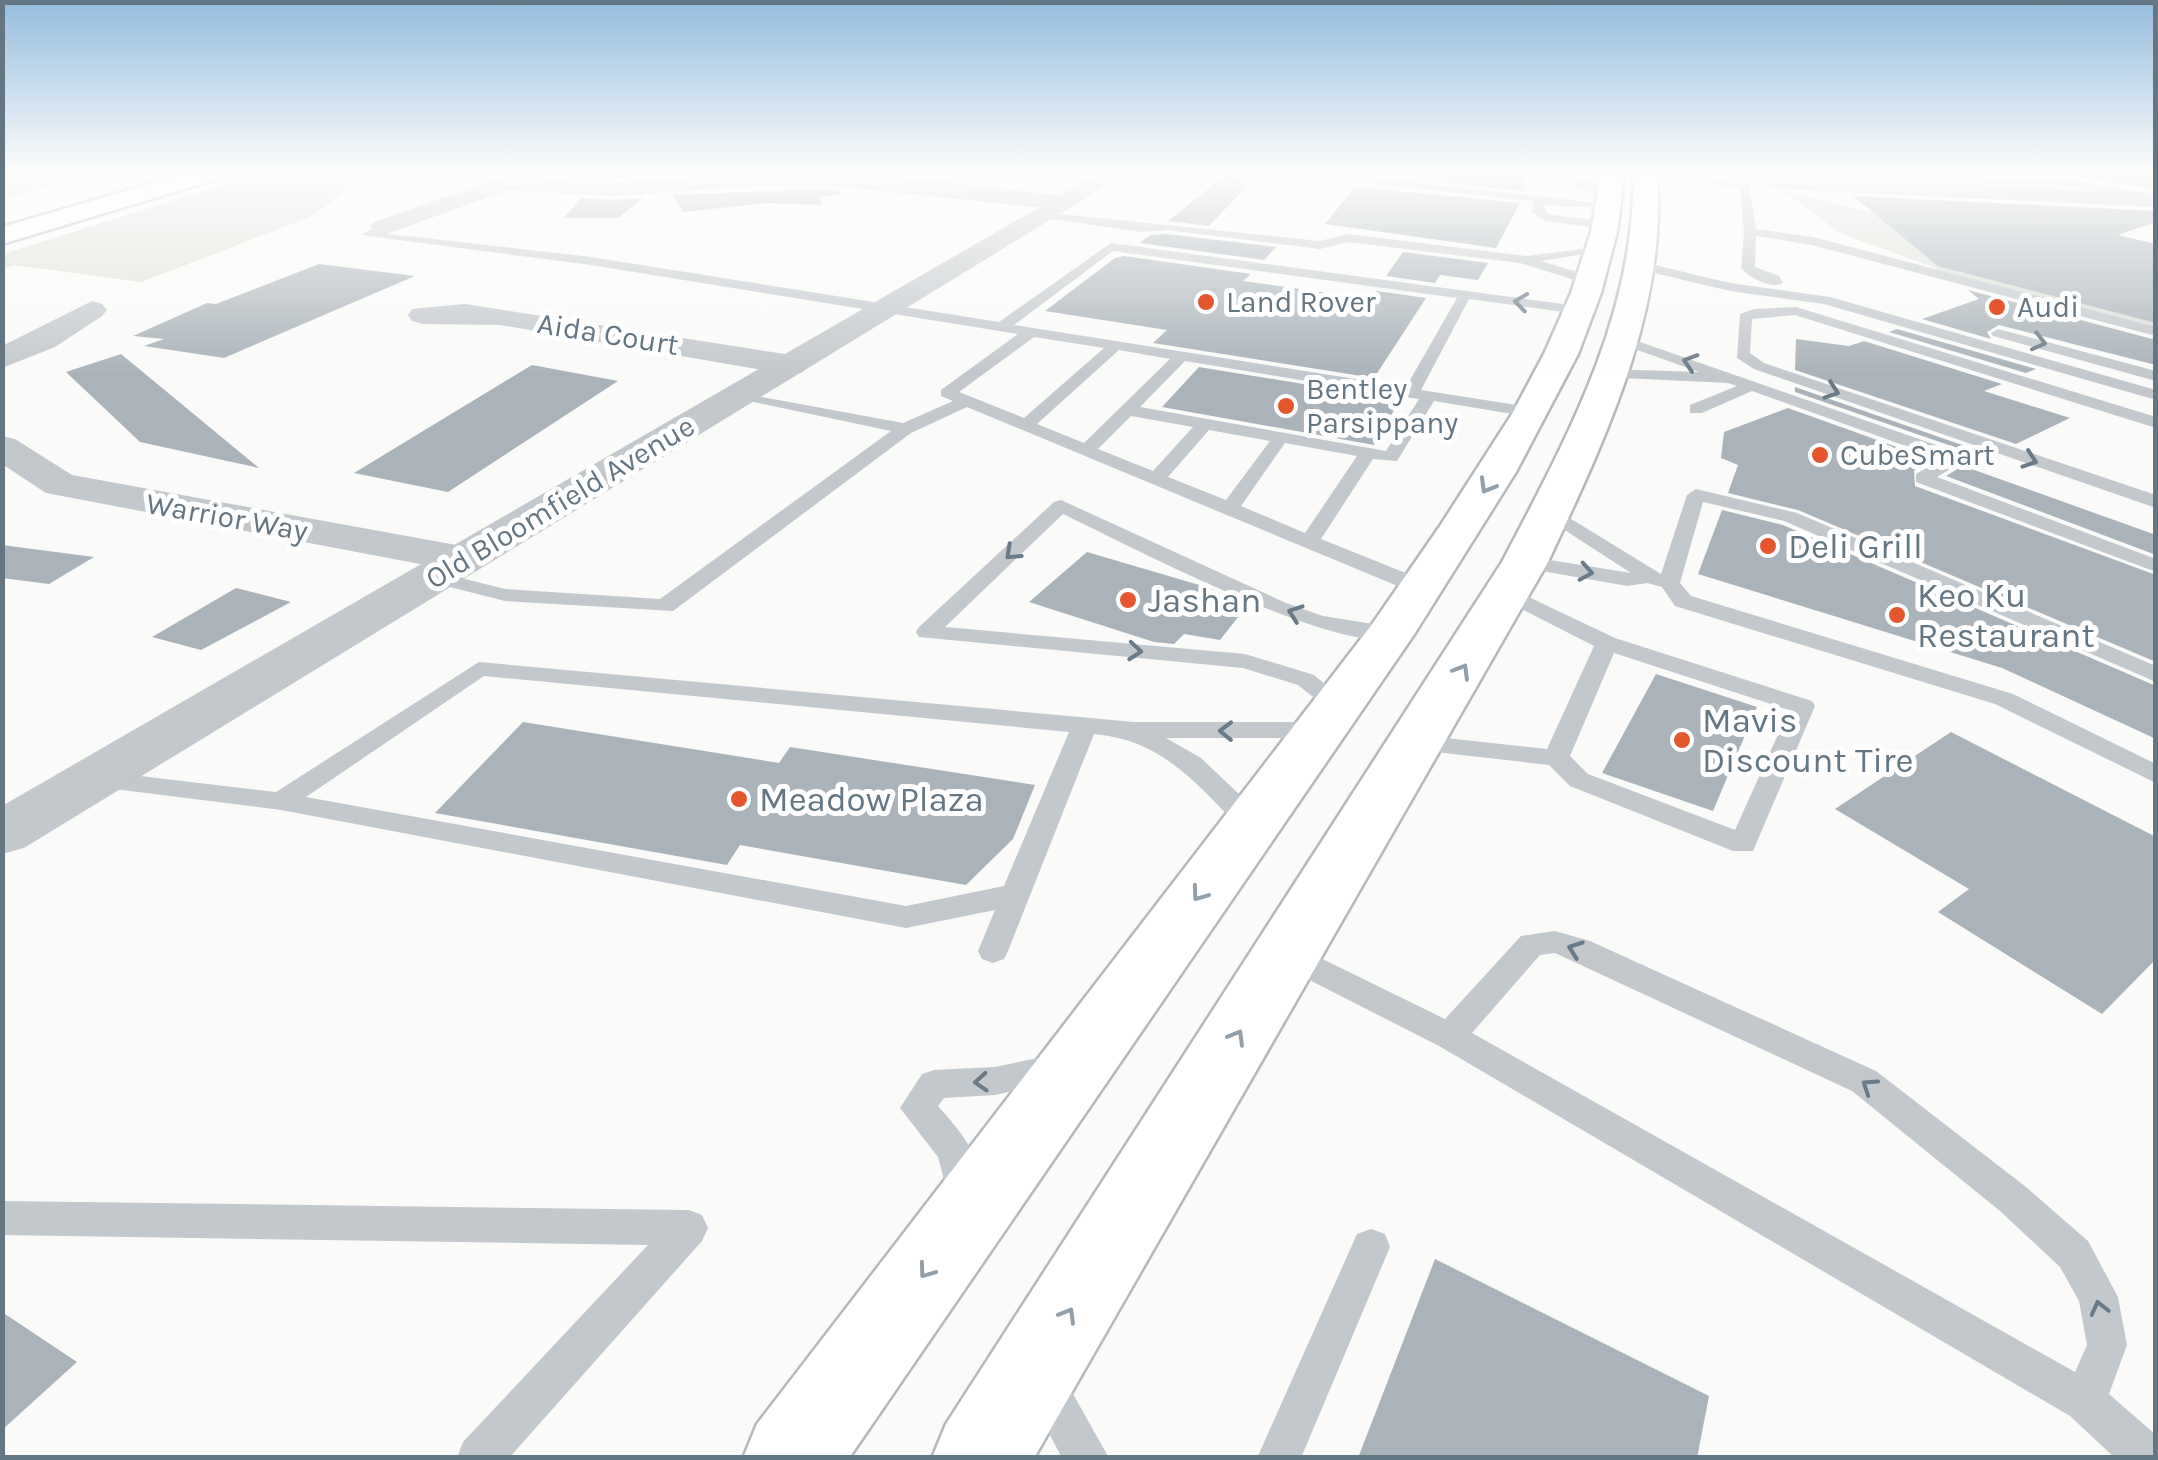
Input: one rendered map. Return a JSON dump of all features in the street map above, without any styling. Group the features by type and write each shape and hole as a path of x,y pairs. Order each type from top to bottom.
{"highway":[{"path":"792,1458 1470,516 1619,250"},
{"path":"980,1458 1418,743 1528,556 1619,250"}],"street":[{"name":"Old Bloomfield Avenue","path":"2,833 1002,239"},
{"path":"2,358 44,340 92,310"},
{"name":"Aida Court","path":"423,316 500,316 791,365"},
{"name":"Warrior Way","path":"2,447 60,485 448,568"}],"lane":[{"path":"404,239 555,256 1182,356 1420,389"},
{"path":"1276,239 1320,245 1343,239"},
{"path":"1357,239 1522,259 1619,250 1730,287"},
{"path":"1594,239 1730,287 1807,282 2156,376"},
{"path":"1750,239 1750,272 1777,286 2156,395"},
{"path":"1800,239 2156,332"},
{"path":"1003,326 1111,247 1464,295 1619,250"},
{"path":"1522,259 1619,250"},
{"path":"1619,250 1730,378 1956,458 1923,478 2156,566"},
{"path":"1619,250 1730,378"},
{"path":"1777,286 1796,311"},
{"path":"1128,410 1391,457 1464,295"},
{"path":"1823,319 1853,307"},
{"path":"2156,423 1796,311 1746,315 1742,355 1759,366 2156,502"},
{"path":"1823,319 1840,337 1858,343"},
{"path":"1158,338 1077,330 1042,333 948,393 1309,542 1405,610"},
{"path":"1026,426 1116,345"},
{"path":"1262,354 1530,412"},
{"path":"1087,450 1182,356"},
{"path":"1696,409 1753,384"},
{"path":"1994,387 2017,394 2084,399"},
{"path":"741,394 905,429"},
{"path":"448,568 505,595 665,606 905,429 968,401"},
{"path":"1156,479 1206,424"},
{"path":"1229,509 1281,437"},
{"path":"1309,542 1368,453"},
{"path":"1658,580 1696,495 1719,498 1790,517 2156,675"},
{"path":"281,802 478,669 1134,730 1328,717 1306,680 1245,661 927,632 1061,506 1278,608 1318,622 1405,610"},
{"path":"1528,556 1628,580 1658,580"},
{"path":"1528,556 1634,564 1683,601 2004,699 2156,776"},
{"path":"1418,743 1556,758 1579,780 1743,844 1803,706 1607,642 1528,556"},
{"path":"1556,758 1607,642"},
{"path":"994,951 1085,724"},
{"path":"1134,730 1192,764 1251,822"},
{"path":"95,778 281,802 906,917 966,907 1016,893"},
{"path":"1451,1037 1468,1012 1532,944 1555,942 1864,1081 2012,1199 2074,1254 2098,1297 2107,1345 2086,1400"},
{"path":"1287,955 1451,1037 2086,1400 2148,1458"},
{"path":"968,1213 955,1150 917,1108 934,1084 994,1081 1077,1064"},
{"path":"2,1218 689,1228 478,1458"},
{"path":"1279,1458 1371,1247"},
{"path":"1035,1368 1087,1458"}],"shaded area":[{"path":"50,239 252,239 141,282 14,265 3,269 3,254"},
{"path":"1856,239 1981,239 2155,312 2155,328 1946,272"}],"building":[{"path":"1145,239 1210,239 1276,247 1264,260 1140,243"},
{"path":"1433,239 1501,239 1496,248"},
{"path":"1905,239 2135,239 2156,244 2156,323 1938,266"},
{"path":"1403,252 1488,263 1478,280 1440,275 1435,283 1386,276"},
{"name":"Land Rover","path":"1124,256 1251,274 1243,281 1370,299 1376,291 1426,298 1374,378 1153,343 1167,330 1045,311 1115,258"},
{"path":"319,264 415,276 224,358 144,346 164,339 133,336 207,303 216,304"},
{"path":"1968,290 2156,340 2156,365 1999,325 1987,332 1991,339 1922,319 1979,299"},
{"path":"1897,329 2036,369 2026,373 1889,332"},
{"path":"1796,339 1849,346 1864,341 2002,384 1984,391 2070,418 2016,444 1795,370"},
{"path":"121,354 259,468 140,442 66,372"},
{"path":"532,365 618,381 448,492 354,473"},
{"path":"1199,367 1364,394 1361,399 1397,405 1374,445 1162,407"},
{"path":"1795,387 1991,455 1966,467 2156,535 2156,555 1946,476 1964,465 1963,450 1795,392"},
{"path":"1788,408 1933,460 1914,471 1915,486 2156,575 2156,662 1798,510 1728,493 1738,465 1721,458 1724,432"},
{"path":"1722,510 1783,525 2156,686 2156,739 2002,668 1698,574"},
{"path":"2,545 94,557 49,584 2,578"},
{"name":"Jashan","path":"1087,552 1206,587 1220,593 1218,596 1225,598 1222,601 1232,605 1229,608 1242,612 1220,640 1184,634 1174,644 1154,642 1029,602"},
{"path":"236,588 291,602 201,650 152,637"},
{"name":"Mavis Discount Tire","path":"1656,674 1757,707 1713,811 1602,773"},
{"name":"Meadow Plaza","path":"523,722 779,763 790,747 1035,785 1013,839 966,885 740,845 727,865 435,813"},
{"path":"1951,732 2156,837 2156,959 2102,1014 1938,912 1969,889 1835,809"},
{"path":"1435,1259 1709,1396 1697,1458 1358,1458"},
{"path":"2,1312 77,1362 2,1430"}],"place":[{"name":"Land Rover","path":"1206,302"},
{"name":"Audi","path":"1997,307"},
{"name":"Bentley Parsippany","path":"1286,406"},
{"name":"CubeSmart","path":"1820,455"},
{"name":"Deli Grill","path":"1768,546"},
{"name":"Jashan","path":"1128,600"},
{"name":"Keo Ku Restaurant","path":"1897,615"},
{"name":"Mavis Discount Tire","path":"1682,740"},
{"name":"Meadow Plaza","path":"739,799"}]}
